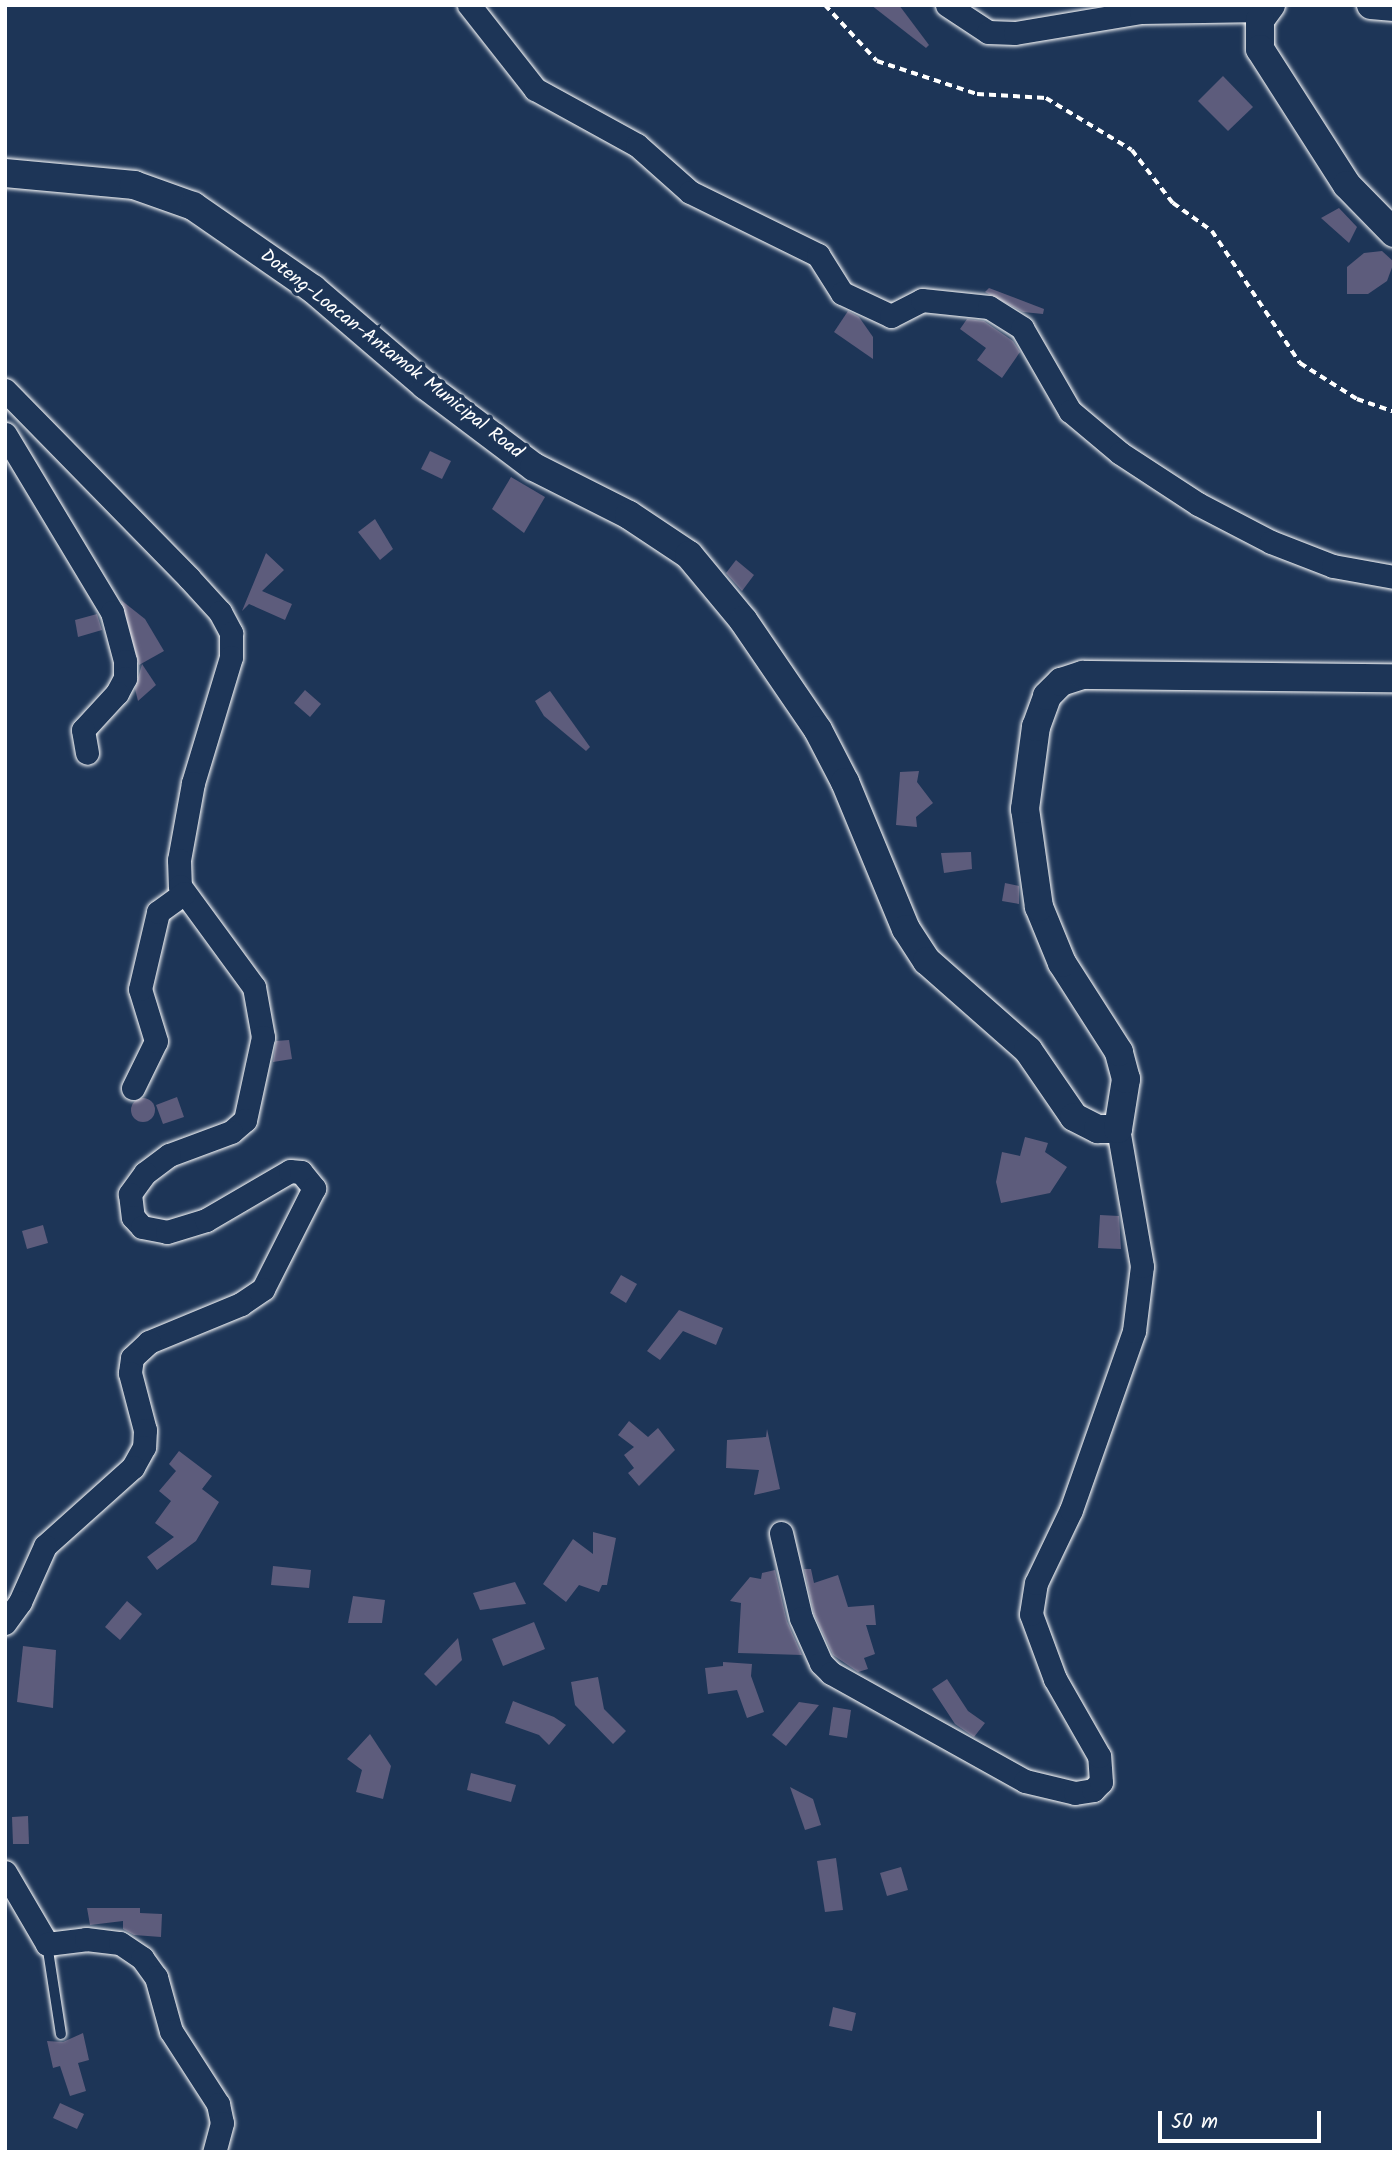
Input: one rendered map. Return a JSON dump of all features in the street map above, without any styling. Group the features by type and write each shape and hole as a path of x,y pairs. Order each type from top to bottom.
{"street":[{"path":"469,5 535,89 637,145 690,192 818,256 842,293 891,316 922,300 989,307 1022,328 1070,411 1121,453 1198,504 1271,542 1333,566 1394,577"},
{"path":"947,5 988,32 1015,33 1141,12 1268,7 1257,32 1260,49 1347,185 1394,233"},
{"path":"1371,5 1394,7"},
{"name":"Doteng-Loacan-Antamok Municipal Road","path":"5,173 72,176 134,186 193,206 313,289 425,385 534,467 629,515 688,555 743,620 818,730 845,782 906,929 927,961 1028,1051 1074,1117 1098,1129 1118,1129"},
{"path":"5,390 189,578 220,612 231,633 231,657 193,783 179,860 184,892 254,987 263,1037 245,1120 231,1132 169,1155 145,1173 130,1194 133,1217 154,1232 167,1232 206,1220 278,1174 290,1171 310,1178 312,1200 263,1289 242,1304 149,1342 132,1358 130,1373 145,1430 144,1447 133,1467 45,1546 20,1602 5,1623"},
{"path":"5,435 111,612 125,661 125,678 117,693 83,730 87,753"},
{"path":"781,1533 801,1618 821,1662 831,1673 1025,1781 1075,1793 1093,1790 1101,1782 1099,1756 1055,1679 1031,1614 1036,1583 1070,1510 1134,1331 1142,1265 1118,1129 1126,1079 1119,1052 1062,963 1039,907 1025,810 1036,727 1046,696 1061,682 1083,675 1394,678"},
{"path":"133,1088 156,1041 140,989 158,912 184,892"},
{"path":"5,1872 47,1944 86,1939 120,1943 142,1958 156,1977 171,2031 218,2104 222,2123 214,2152"}],"lane":[{"path":"47,1944 61,2034"}],"path":[{"path":"825,5 877,61 976,94 1046,98 1132,150 1173,203 1212,232 1300,363 1357,399 1394,412"}],"building":[{"path":"871,5 899,5 929,45 926,48"},
{"path":"1223,76 1253,107 1228,131 1198,101"},
{"path":"1339,208 1357,227 1349,243 1321,218"},
{"path":"1382,251 1394,262 1387,281 1368,294 1347,294 1347,267 1364,253"},
{"path":"989,288 1044,309 1043,314 1023,312 985,292"},
{"path":"848,311 859,317 873,337 873,359 834,332"},
{"path":"967,319 984,321 1013,341 1020,352 1002,378 977,360 986,348 960,329"},
{"path":"430,451 451,461 442,479 421,469"},
{"path":"511,477 545,497 524,533 492,509"},
{"path":"375,519 393,549 380,560 358,532"},
{"path":"266,553 284,570 262,591 292,604 285,620 249,604 242,611"},
{"path":"736,560 754,575 742,591 726,573"},
{"path":"121,600 145,619 164,651 139,665"},
{"path":"97,614 102,630 78,637 75,620"},
{"path":"142,664 156,685 138,701 135,689"},
{"path":"305,690 321,704 310,717 294,703"},
{"path":"550,691 590,747 586,751 544,716 535,701"},
{"path":"919,771 917,782 933,803 916,817 917,827 896,825 900,772"},
{"path":"971,852 972,869 944,873 941,853"},
{"path":"1005,883 1019,886 1019,904 1002,901"},
{"path":"289,1040 292,1059 273,1062 276,1041"},
{"path":"177,1097 184,1117 163,1124 156,1105"},
{"path":"143,1098 152,1101 155,1110 152,1119 143,1122 134,1119 131,1110 134,1101"},
{"path":"1025,1137 1048,1143 1045,1152 1067,1167 1050,1193 1001,1203 996,1182 1002,1152 1020,1156"},
{"path":"1100,1215 1119,1216 1121,1249 1098,1248"},
{"path":"43,1225 48,1243 27,1249 22,1231"},
{"path":"621,1275 637,1284 626,1303 610,1293"},
{"path":"679,1310 723,1328 716,1345 683,1331 660,1360 647,1351"},
{"path":"629,1421 648,1437 658,1428 675,1450 639,1486 628,1473 634,1468 624,1455 634,1447 618,1435"},
{"path":"767,1429 780,1489 754,1495 759,1470 726,1468 727,1440 766,1437"},
{"path":"179,1451 212,1476 202,1489 219,1502 196,1541 157,1570 147,1557 174,1537 155,1523 171,1501 159,1491 176,1471 169,1464"},
{"path":"593,1532 616,1538 607,1585 602,1585 599,1592 579,1585 566,1602 543,1584 573,1539 593,1554"},
{"path":"273,1566 311,1570 309,1588 271,1585"},
{"path":"804,1569 811,1569 814,1583 838,1575 848,1607 874,1605 876,1625 866,1625 875,1654 864,1658 868,1669 858,1672 833,1655 814,1614"},
{"path":"775,1570 787,1621 802,1655 738,1653 741,1603 730,1601 750,1577 761,1579 762,1573"},
{"path":"515,1582 526,1604 480,1610 473,1593"},
{"path":"353,1596 385,1600 382,1623 348,1623"},
{"path":"127,1601 142,1614 120,1640 105,1627"},
{"path":"534,1622 545,1649 503,1666 492,1639"},
{"path":"458,1638 462,1660 436,1686 424,1674"},
{"path":"23,1646 56,1650 53,1708 17,1702"},
{"path":"723,1662 752,1664 751,1676 764,1712 747,1718 737,1690 708,1694 705,1668 723,1666"},
{"path":"598,1677 604,1709 626,1731 613,1744 575,1705 571,1682"},
{"path":"947,1679 968,1711 985,1723 974,1737 955,1724 932,1689"},
{"path":"513,1701 554,1717 566,1725 549,1745 539,1735 505,1723"},
{"path":"799,1702 819,1705 786,1746 772,1735"},
{"path":"833,1707 851,1710 847,1738 829,1735"},
{"path":"370,1734 391,1766 383,1799 356,1792 362,1770 347,1759"},
{"path":"471,1773 516,1785 511,1802 467,1790"},
{"path":"790,1787 813,1799 821,1825 805,1830"},
{"path":"28,1816 29,1844 13,1844 12,1817"},
{"path":"836,1858 843,1910 825,1912 817,1861"},
{"path":"901,1867 908,1890 887,1896 880,1873"},
{"path":"87,1908 140,1908 140,1913 162,1914 161,1937 134,1935 123,1929 123,1921 90,1925"},
{"path":"833,2007 856,2013 852,2031 829,2026"},
{"path":"83,2033 89,2060 78,2063 86,2091 70,2096 60,2066 53,2068 47,2041 63,2042"},
{"path":"60,2103 84,2114 77,2129 53,2118"}]}
